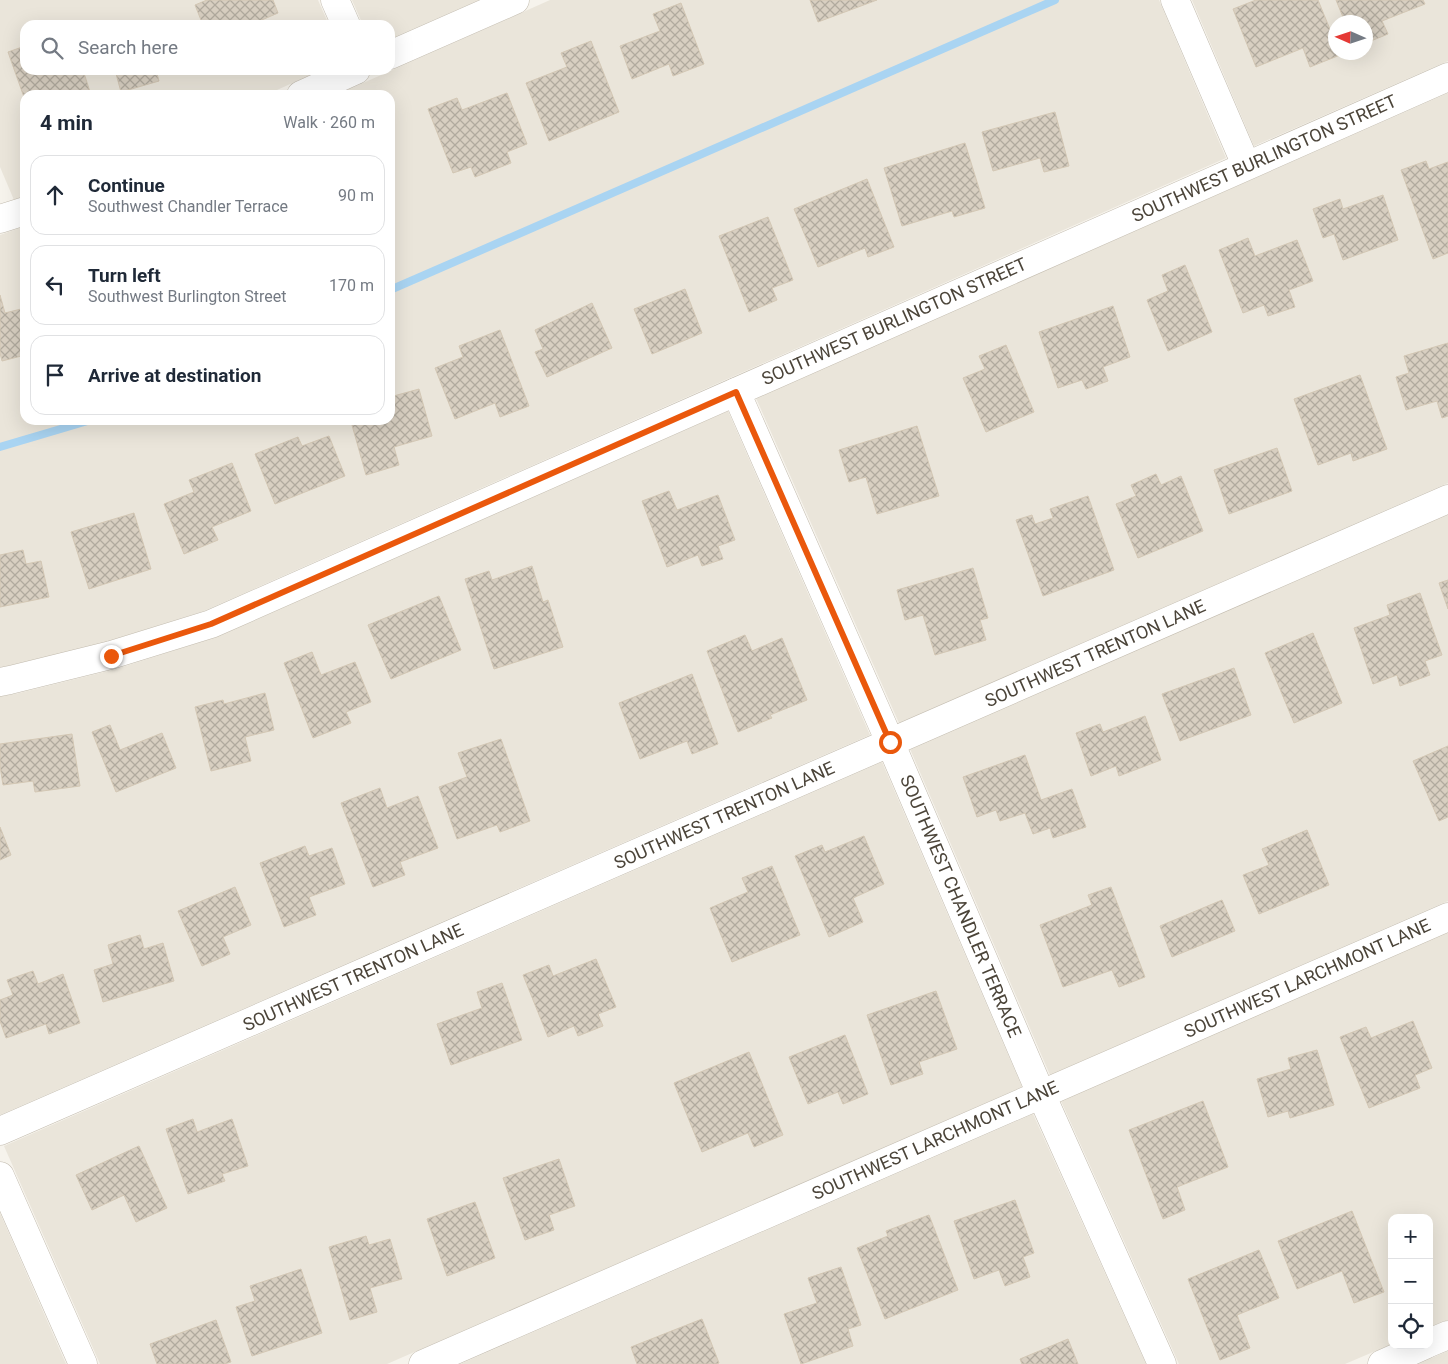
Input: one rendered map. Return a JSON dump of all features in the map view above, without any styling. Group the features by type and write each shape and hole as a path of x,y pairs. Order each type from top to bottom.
{"street":[{"path":"335,0 344,20"},
{"path":"395,53 515,0"},
{"path":"1175,0 1246,166"},
{"path":"312,90 345,75"},
{"name":"SOUTHWEST BURLINGTON STREET","path":"0,682 111,656 211,624 1448,77"},
{"name":"SOUTHWEST CHANDLER TERRACE","path":"736,392 1042,1094 1162,1364"},
{"name":"SOUTHWEST TRENTON LANE","path":"0,1132 1448,498"},
{"name":"SOUTHWEST LARCHMONT LANE","path":"423,1364 1448,916"},
{"path":"0,1176 83,1364"},
{"path":"1433,1341 1448,1335"},
{"path":"1382,1364 1416,1349"}],"shaded area":[{"path":"0,0 318,0 327,20 20,20 20,75 310,75 277,90 20,90 20,198 14,200 0,167"},
{"path":"352,0 479,0 395,37 395,20 361,20"},
{"path":"550,0 1159,0 1226,158 204,611 106,642 0,668 0,235 20,228 20,425 395,425 395,90 347,90 381,75 395,75 395,69"},
{"path":"1192,0 1448,0 1448,61 1254,146"},
{"path":"1448,93 1448,483 899,723 756,398"},
{"path":"728,411 870,735 0,1115 0,696 116,669 216,637"},
{"path":"1448,514 1448,901 1050,1075 910,749"},
{"path":"882,762 1022,1087 387,1364 100,1364 4,1146"},
{"path":"1448,932 1448,1320 1433,1326 1433,1214 1388,1214 1388,1346 1345,1364 1179,1364 1061,1101"},
{"path":"1033,1114 1146,1364 460,1364"},
{"path":"0,1213 66,1364 0,1364"},
{"path":"1448,1351 1448,1364 1418,1364"}],"building":[{"path":"207,0 273,0 278,13 262,20 201,20 195,5"},
{"path":"810,0 877,0 818,22"},
{"path":"1256,0 1318,0 1328,24 1328,60 1310,67 1303,48 1256,67 1233,9"},
{"path":"1336,0 1423,0 1425,4 1382,21 1388,34 1373,40 1373,15 1342,15"},
{"path":"681,3 704,64 673,76 669,64 632,79 620,46 660,31 653,14"},
{"path":"591,41 619,112 549,141 526,83 567,67 561,53"},
{"path":"20,48 20,75 85,75 89,90 21,90 8,52"},
{"path":"116,75 157,75 159,81 128,90 120,90"},
{"path":"507,93 527,144 507,152 511,163 475,177 471,167 453,173 428,109 457,98 462,110"},
{"path":"1055,112 1069,166 1044,172 1040,158 993,171 982,132"},
{"path":"965,143 985,208 954,217 952,211 902,226 884,168"},
{"path":"1426,161 1429,169 1448,162 1448,253 1433,259 1401,170"},
{"path":"867,179 894,247 868,257 865,248 818,267 794,209"},
{"path":"1383,195 1398,240 1343,260 1334,234 1323,238 1313,209 1340,199 1343,209"},
{"path":"768,217 793,280 772,288 777,300 749,312 719,236"},
{"path":"1248,238 1255,256 1297,240 1313,281 1289,290 1295,307 1268,316 1264,305 1243,313 1219,250"},
{"path":"1185,265 1212,332 1168,351 1147,300 1168,291 1162,275"},
{"path":"685,289 702,333 652,354 634,309"},
{"path":"0,295 5,313 20,309 20,356 2,361 0,353"},
{"path":"592,303 612,348 547,377 535,352 543,349 535,330"},
{"path":"1113,306 1130,357 1103,367 1108,381 1086,389 1082,380 1058,388 1039,332"},
{"path":"500,330 529,406 500,417 495,403 455,419 435,368 463,357 459,346"},
{"path":"1448,343 1448,416 1442,418 1437,401 1406,410 1396,377 1409,373 1404,356"},
{"path":"1006,345 1034,412 986,432 963,378 985,369 979,356"},
{"path":"1360,375 1387,449 1353,461 1351,453 1318,465 1294,399"},
{"path":"419,389 432,436 394,447 399,465 366,475 352,425 395,425 395,396"},
{"path":"917,426 939,496 877,514 866,477 849,482 839,450"},
{"path":"329,436 345,476 275,504 255,454 298,437 302,446"},
{"path":"1277,448 1292,491 1229,514 1214,470"},
{"path":"232,463 251,511 212,527 218,540 184,554 164,504 194,492 189,480"},
{"path":"1156,474 1161,485 1181,476 1203,531 1138,558 1116,504 1136,496 1131,485"},
{"path":"669,491 677,510 718,495 735,540 718,546 723,559 702,566 698,555 667,567 642,501"},
{"path":"1088,496 1114,570 1043,596 1016,520 1032,515 1035,524 1053,518 1050,509"},
{"path":"134,513 151,569 89,589 71,532"},
{"path":"23,550 26,564 41,561 49,597 0,607 0,555"},
{"path":"532,566 543,602 548,600 563,647 494,669 465,579 489,571 492,580"},
{"path":"973,568 988,618 980,620 986,640 935,655 923,615 905,620 897,590"},
{"path":"1448,580 1448,609 1439,583"},
{"path":"1420,593 1442,655 1425,661 1430,675 1400,686 1397,675 1373,684 1354,628 1390,615 1387,605"},
{"path":"439,596 461,650 391,679 368,625"},
{"path":"1313,633 1342,703 1294,723 1265,653"},
{"path":"745,635 752,651 782,638 807,700 770,715 772,718 738,732 707,651"},
{"path":"312,652 321,675 355,662 371,702 346,712 351,723 313,738 284,663"},
{"path":"1234,668 1251,715 1180,741 1162,694"},
{"path":"692,674 718,744 692,754 687,741 640,759 619,703"},
{"path":"265,693 274,730 245,737 251,761 211,771 195,707 223,700 224,704"},
{"path":"1145,716 1161,760 1119,776 1116,766 1091,776 1076,733 1100,724 1103,732"},
{"path":"110,725 120,750 162,733 176,768 116,792 92,732"},
{"path":"72,734 80,786 35,792 33,781 3,785 0,766 0,744"},
{"path":"501,739 530,821 500,832 497,825 457,839 439,787 467,777 458,753"},
{"path":"1448,746 1448,817 1439,821 1413,761"},
{"path":"1025,755 1041,800 1072,789 1086,827 1053,838 1050,828 1033,834 1025,813 1000,821 996,810 977,817 963,777"},
{"path":"380,788 387,808 418,796 438,848 400,862 405,875 373,887 341,803"},
{"path":"0,827 11,855 0,860"},
{"path":"1307,830 1329,885 1259,914 1243,875 1269,865 1262,849"},
{"path":"864,836 884,884 853,898 863,922 829,937 795,856 822,845 825,852"},
{"path":"305,846 309,856 332,848 345,884 309,897 316,915 284,927 260,863"},
{"path":"772,866 800,935 732,962 710,908 748,892 742,878"},
{"path":"235,887 251,925 223,937 230,954 202,966 178,911"},
{"path":"1111,887 1145,977 1119,987 1112,970 1063,987 1040,925 1092,905 1088,895"},
{"path":"1222,900 1235,931 1172,957 1160,926"},
{"path":"140,935 144,949 163,943 174,981 103,1002 94,970 113,964 108,945"},
{"path":"596,959 616,1007 598,1014 603,1026 578,1036 574,1026 548,1037 523,975 549,965 553,976"},
{"path":"33,971 38,984 63,974 80,1023 49,1034 46,1024 6,1038 0,1021 0,1000 13,995 7,980"},
{"path":"502,983 522,1040 451,1065 437,1024 482,1008 477,992"},
{"path":"936,991 957,1049 919,1062 923,1074 891,1085 867,1015"},
{"path":"1413,1021 1432,1068 1415,1075 1420,1088 1369,1108 1340,1037 1366,1027 1371,1038"},
{"path":"845,1035 868,1094 843,1104 838,1092 808,1104 789,1057"},
{"path":"1317,1050 1334,1105 1290,1118 1288,1111 1268,1117 1257,1079 1291,1069 1288,1058"},
{"path":"749,1052 783,1135 754,1147 748,1133 702,1152 674,1083"},
{"path":"1203,1101 1228,1167 1177,1187 1185,1210 1163,1219 1129,1130"},
{"path":"193,1119 197,1132 232,1119 248,1166 222,1174 225,1181 188,1194 166,1129"},
{"path":"139,1146 167,1208 136,1222 124,1195 92,1210 76,1175"},
{"path":"559,1159 575,1206 549,1215 554,1230 525,1240 503,1178"},
{"path":"1015,1200 1034,1253 1023,1257 1030,1277 1005,1286 999,1270 974,1279 954,1221"},
{"path":"475,1202 495,1258 447,1276 427,1219"},
{"path":"1352,1211 1384,1292 1354,1303 1342,1271 1297,1289 1278,1241"},
{"path":"929,1215 958,1290 885,1319 857,1248 888,1236 886,1231"},
{"path":"366,1236 369,1245 390,1239 402,1279 370,1288 377,1312 350,1320 329,1247"},
{"path":"1259,1250 1279,1298 1237,1315 1250,1348 1220,1360 1188,1279"},
{"path":"841,1267 861,1325 848,1329 853,1346 801,1364 784,1314 817,1303 808,1278"},
{"path":"301,1269 322,1333 252,1356 236,1307 255,1301 250,1286"},
{"path":"702,1319 719,1363 637,1364 631,1347"},
{"path":"216,1320 231,1362 224,1364 157,1364 150,1344"},
{"path":"1068,1339 1078,1364 1022,1364 1020,1359"}],"waterway":[{"path":"395,288 1055,0"},
{"path":"0,447 74,425"}],"route":[{"path":"111,656 211,624 736,392 890,742"}]}
